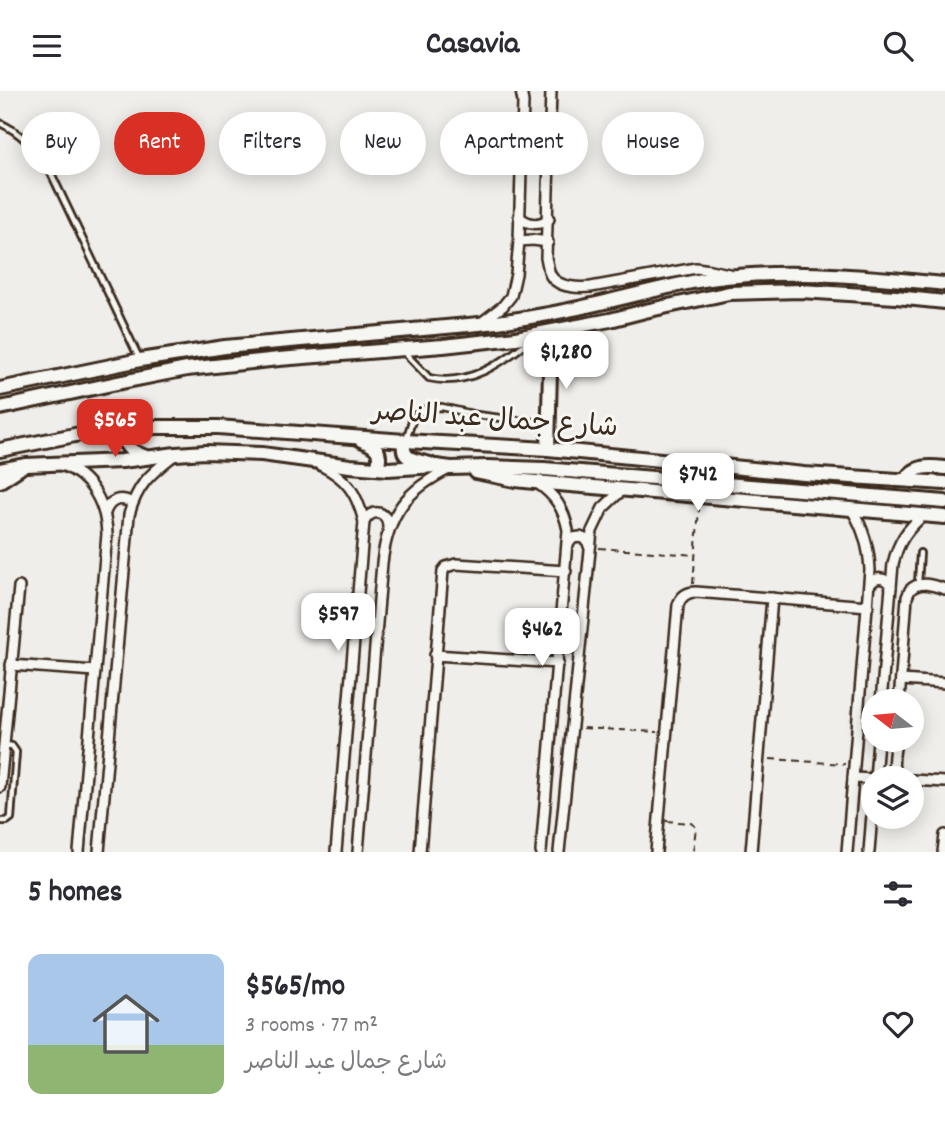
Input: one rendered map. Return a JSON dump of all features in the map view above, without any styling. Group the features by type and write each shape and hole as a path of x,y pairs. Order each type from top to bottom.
{"main road":[{"path":"0,389 184,352 541,316 675,285 734,276 831,274 945,284"},
{"path":"0,408 187,369 480,342 551,332 729,293 801,291 945,302"},
{"path":"548,449 551,332"},
{"path":"184,352 187,369"},
{"name":"شارع جمال عبد الناصر","path":"0,450 54,438 122,429 218,427 548,449 804,474 945,484"},
{"path":"122,429 126,446 136,454 149,458"},
{"path":"353,437 375,447 379,457 377,468"},
{"path":"405,441 405,455 436,467"},
{"name":"شارع جمال عبد الناصر","path":"0,470 26,465 233,452 377,468 544,469 945,502"},
{"path":"0,481 26,465"},
{"path":"905,480 909,474 921,467 945,468"},
{"path":"455,468 535,482 945,517"},
{"path":"778,489 799,505"}],"street":[{"path":"479,324 503,306 511,296 516,274 523,102 521,91"},
{"path":"551,91 546,258 550,275 556,282 577,288 591,287 696,268 734,276"},
{"path":"519,217 537,225 549,219"},
{"path":"519,241 548,243"},
{"path":"99,852 127,529 132,503 152,472 176,454"},
{"path":"312,461 335,472 346,482 355,494 364,522 336,852"},
{"path":"49,464 63,465 78,473 96,493 105,513 107,534 79,852"},
{"path":"388,528 406,499 418,487 455,468"},
{"path":"535,482 554,497 561,507 568,530 541,852"},
{"path":"559,852 589,547 596,519 603,508 622,490"},
{"path":"105,513 113,501 123,499 132,503"},
{"path":"847,852 870,554 860,523 852,509"},
{"path":"358,852 382,563 388,528 387,520 377,513 369,515 364,522"},
{"path":"882,689 897,549 903,535 924,515"},
{"path":"568,544 573,538 580,537 586,540 589,547"},
{"path":"420,852 441,576 446,567 456,564 566,571"},
{"path":"869,586 880,578 887,581 891,587"},
{"path":"900,689 907,597 912,587 918,584 945,589"},
{"path":"0,787 4,745 3,715 19,587"},
{"path":"656,852 678,605 683,596 693,591 868,606"},
{"path":"751,852 772,598"},
{"path":"435,655 558,663"},
{"path":"11,665 95,676 114,683"},
{"path":"901,680 945,684"},
{"path":"853,778 861,778"},
{"path":"924,781 945,782"},
{"path":"546,792 565,793"},
{"path":"869,852 871,829"},
{"path":"943,852 945,835"}],"lane":[{"path":"0,124 30,144 50,171 140,360"},
{"path":"402,349 429,378 461,379 509,358 537,334"},
{"path":"405,441 412,421 418,413 428,408 442,407 477,415 548,424"},
{"path":"918,584 920,553"},
{"path":"0,821 11,818 16,752 12,746 4,745"}],"path":[{"path":"693,591 700,497"},
{"path":"589,547 695,555"},
{"path":"571,727 667,733"},
{"path":"758,758 854,765"},
{"path":"659,820 695,824 693,852"}]}
